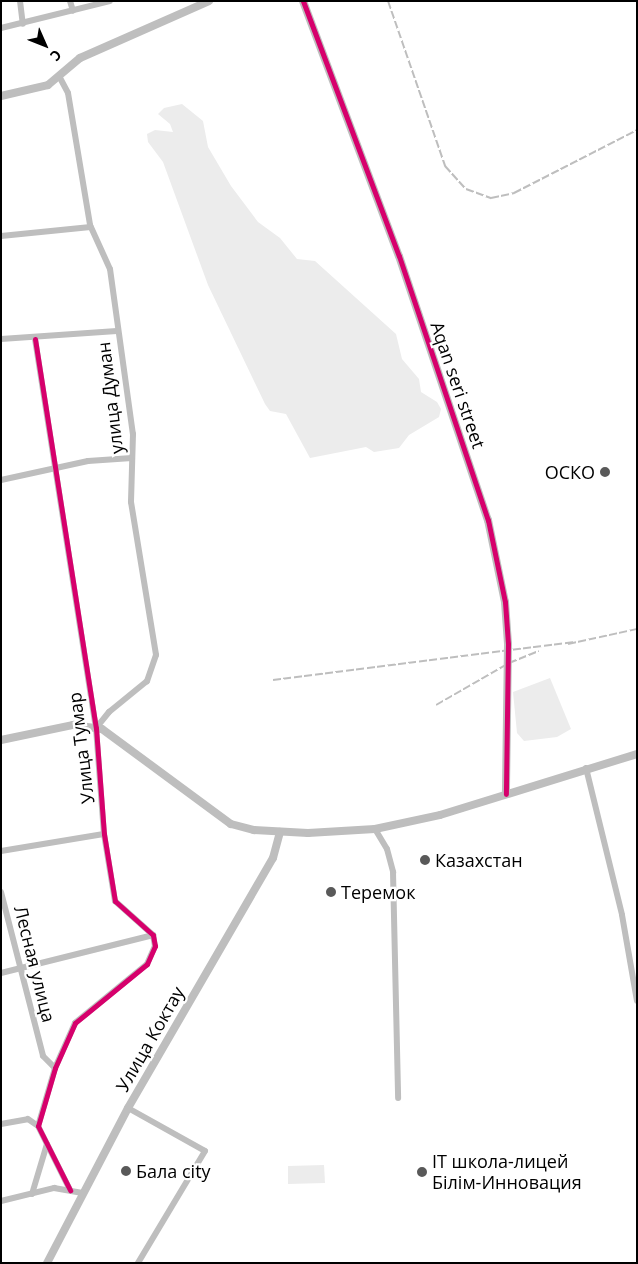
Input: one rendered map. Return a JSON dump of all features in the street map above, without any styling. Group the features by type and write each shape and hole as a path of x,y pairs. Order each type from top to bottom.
{"street":[{"path":"20,1 23,24"},
{"path":"70,1 73,11"},
{"path":"1,28 110,1"},
{"path":"1,96 48,85 80,58 209,1"},
{"name":"Aqan seri street","path":"304,1 399,256 488,520 504,602 508,644 506,794"},
{"name":"улица Думан","path":"59,76 68,92 91,227 110,269 117,331 133,434 131,502 156,656 147,681 109,712 96,728"},
{"path":"1,236 91,227"},
{"path":"1,339 35,339 117,331"},
{"name":"Улица Тумар","path":"35,339 96,728 104,834 115,901 153,935"},
{"path":"1,480 88,461 132,458"},
{"path":"1,740 73,725 96,728 119,741 210,812 231,824 280,832 337,833 375,829 453,812 586,768 637,754"},
{"path":"586,768 622,914 637,1002"},
{"path":"375,829 387,849 393,872 398,1098"},
{"name":"Улица Коктау","path":"46,1263 128,1108 272,858 280,832"},
{"path":"1,851 104,834"},
{"name":"Лесная улица","path":"1,892 42,1056 55,1068"},
{"path":"1,973 153,935 155,946 147,964 75,1023 55,1068 38,1126"},
{"path":"128,1108 205,1151 138,1263"},
{"path":"1,1124 28,1119 38,1126 70,1190"},
{"path":"32,1194 47,1144"},
{"path":"1,1201 54,1188 83,1193"}],"shaded area":[{"path":"182,104 203,121 208,147 231,186 258,222 280,238 297,259 315,261 396,334 402,359 419,379 421,392 437,402 441,409 439,417 409,435 399,448 374,452 366,447 310,458 286,414 270,411 265,404 208,285 163,162 148,142 147,134 155,130 173,132 170,124 158,114 164,108"},
{"path":"550,678 571,729 557,737 524,741 517,733 513,692"},
{"path":"324,1165 325,1183 288,1184 288,1166"}],"railway":[{"path":"388,1 445,166 466,189 491,198 514,193 637,130"},
{"path":"568,644 637,629"},
{"path":"273,680 575,642"},
{"path":"436,705 509,663 539,651"}],"cycle path":[{"path":"303,1 399,256 488,520 505,602 508,644 506,794"},
{"path":"35,339 96,728 104,834 115,901 153,935 155,946 147,964 75,1023 55,1068 38,1126 70,1190"}],"place":[{"name":"ОСКО","path":"605,472"},
{"name":"Казахстан","path":"425,860"},
{"name":"Теремок","path":"331,892"},
{"name":"Бала city","path":"126,1171"},
{"name":"IT школа-лицей Білім-Инновация","path":"422,1172"}]}
